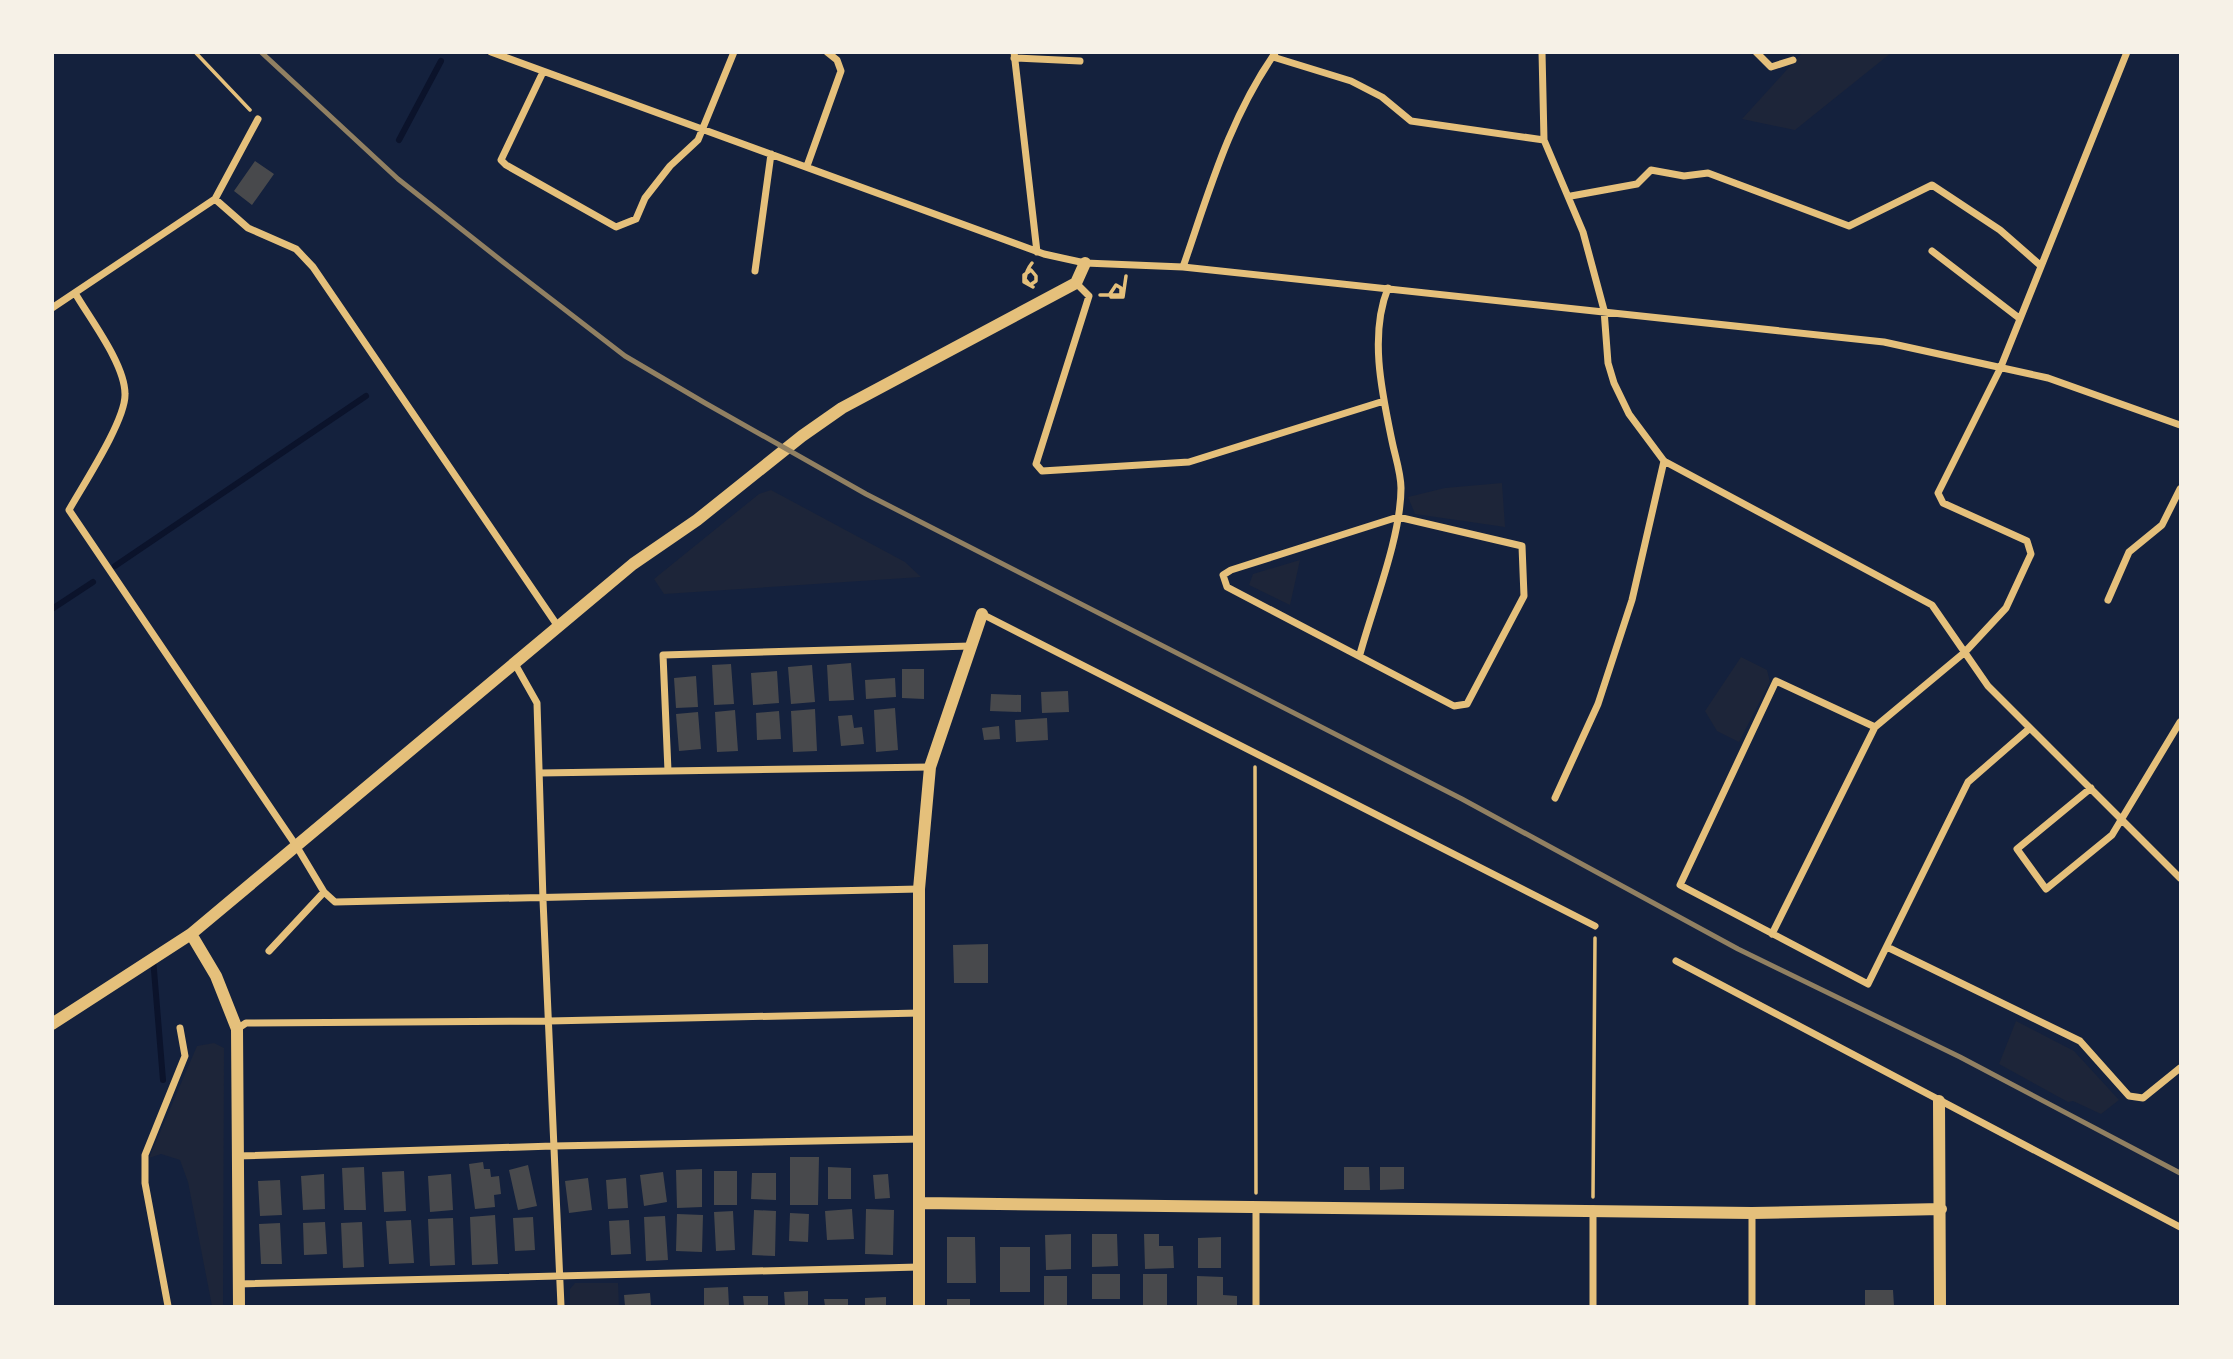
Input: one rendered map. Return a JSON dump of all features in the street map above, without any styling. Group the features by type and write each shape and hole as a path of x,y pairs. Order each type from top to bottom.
{"street":[{"path":"491,52 1037,252 1085,263 1183,267 1884,342 1927,349 2048,379 2180,425"},
{"path":"543,72 501,160 616,227 636,219 645,198 703,131 734,52"},
{"path":"807,166 841,71 837,55 827,52"},
{"path":"1542,52 1544,140 1555,169 1571,196 1604,310 1608,363 1629,414 1664,461 1932,605 1988,686 2180,878"},
{"path":"1756,52 1771,67 1793,60"},
{"path":"1772,934 1875,727 1965,652 2006,608 2031,554 2027,541 1942,503 1938,493 2000,369 2127,52"},
{"path":"1037,252 1014,55 1080,61"},
{"path":"1183,267 1230,129 1247,93 1274,55 1351,81 1382,97 1410,121 1544,140"},
{"path":"52,309 215,199 258,119"},
{"path":"755,271 771,154"},
{"path":"1571,196 1637,184 1651,170 1684,176 1709,173 1849,226 1932,185 2000,230 2040,265"},
{"path":"215,199 248,228 296,249 313,267 557,625"},
{"path":"1932,251 2019,318"},
{"path":"52,1024 191,934 515,664 557,625 633,564 697,520 802,436 842,408 1076,283 1085,263"},
{"path":"1076,283 1089,296 1036,464 1042,471 1189,462 1384,401"},
{"path":"1360,654 1398,517 1401,486 1384,401 1379,332 1382,302 1388,288"},
{"path":"75,293 118,368 125,395 116,425 69,510 298,847 324,892 335,902 543,900 919,889"},
{"path":"1555,798 1598,704 1632,600 1664,461"},
{"path":"2108,600 2129,552 2162,525 2180,489"},
{"path":"1398,517 1522,546 1524,596 1467,704 1462,706 1454,706 1360,654 1227,587 1223,575 1231,569 1398,517"},
{"path":"919,1307 919,889 930,767 982,614 1595,926"},
{"path":"668,771 663,655 971,646"},
{"path":"515,664 537,703 561,1307"},
{"path":"1875,727 1776,681 1679,885 1868,984 1968,782 2030,728"},
{"path":"2091,788 2017,849 2046,889 2112,835 2180,722"},
{"path":"540,773 930,767"},
{"path":"269,951 324,892"},
{"path":"191,934 216,976 237,1029 239,1307"},
{"path":"1887,947 2080,1041 2129,1096 2143,1098 2180,1068"},
{"path":"1676,961 2180,1227"},
{"path":"237,1029 246,1023 549,1021 921,1013"},
{"path":"168,1307 145,1183 145,1154 185,1056 180,1028"},
{"path":"1940,1101 1940,1307"},
{"path":"237,1156 553,1146 921,1139"},
{"path":"920,1203 1752,1213 1941,1209"},
{"path":"1256,1206 1256,1307"},
{"path":"1593,1209 1593,1307"},
{"path":"1752,1213 1752,1307"},
{"path":"238,1284 919,1267"}],"path":[{"path":"195,52 258,119"},
{"path":"1033,261 1027,271 1026,276 1025,279 1030,285 1036,281 1037,276 1031,270 1028,271 1024,275 1024,282 1026,285 1039,287"},
{"path":"1117,297 1122,294 1121,288 1116,285 1112,289 1111,298 1123,297 1126,274"},
{"path":"1255,753 1256,1206"},
{"path":"1593,1209 1595,926"}],"shaded area":[{"path":"1802,53 1891,53 1795,130 1742,119"},
{"path":"1502,483 1505,527 1415,514 1408,497 1445,488"},
{"path":"771,490 905,562 921,577 664,594 654,579 759,494"},
{"path":"1300,560 1290,605 1249,585 1253,574"},
{"path":"1741,657 1767,670 1770,682 1739,742 1717,731 1705,711"},
{"path":"2016,1021 2074,1051 2119,1100 2101,1114 2073,1101 2068,1102 1999,1064"},
{"path":"214,1043 224,1048 223,1306 212,1306 188,1182 180,1160 161,1154 149,1158 197,1046"},
{"path":"575,1283 618,1283 619,1306 570,1306 570,1289"}],"building":[{"path":"255,161 274,174 252,205 234,191"},
{"path":"851,663 854,700 829,701 827,665"},
{"path":"731,664 734,704 714,705 712,665"},
{"path":"812,665 815,702 791,704 788,667"},
{"path":"902,669 924,669 924,699 902,698"},
{"path":"777,671 779,703 753,705 751,673"},
{"path":"696,676 698,707 676,708 674,678"},
{"path":"895,678 896,697 866,699 865,680"},
{"path":"1068,691 1069,712 1042,713 1041,692"},
{"path":"991,694 1021,695 1021,712 990,711"},
{"path":"895,708 898,750 876,752 874,710"},
{"path":"815,709 817,751 793,752 791,711"},
{"path":"735,710 738,751 717,752 715,712"},
{"path":"779,711 781,739 757,740 756,713"},
{"path":"698,712 701,749 679,751 676,714"},
{"path":"852,715 854,728 862,727 864,744 841,746 838,716"},
{"path":"1047,718 1048,740 1016,742 1015,720"},
{"path":"999,726 1000,739 984,740 982,728"},
{"path":"988,944 988,983 954,983 953,945"},
{"path":"790,1157 819,1157 818,1205 790,1205"},
{"path":"483,1162 484,1169 490,1169 491,1177 499,1176 501,1194 494,1195 495,1207 475,1209 469,1164"},
{"path":"528,1165 537,1206 518,1210 509,1170"},
{"path":"364,1167 366,1210 344,1210 342,1168"},
{"path":"828,1167 851,1168 851,1199 828,1199"},
{"path":"1344,1167 1369,1167 1370,1190 1344,1190"},
{"path":"1380,1167 1404,1167 1404,1189 1380,1190"},
{"path":"702,1169 702,1207 677,1208 676,1170"},
{"path":"404,1171 406,1211 384,1212 382,1172"},
{"path":"714,1171 737,1171 737,1205 714,1205"},
{"path":"663,1172 667,1202 644,1206 640,1175"},
{"path":"752,1173 776,1173 776,1200 751,1199"},
{"path":"324,1174 325,1209 303,1210 301,1176"},
{"path":"451,1174 453,1210 430,1212 428,1176"},
{"path":"888,1174 890,1198 875,1199 873,1175"},
{"path":"588,1178 592,1210 569,1213 565,1181"},
{"path":"626,1178 628,1208 608,1209 606,1180"},
{"path":"280,1180 282,1215 260,1216 258,1181"},
{"path":"852,1209 854,1239 827,1240 825,1211"},
{"path":"866,1209 894,1210 893,1255 865,1254"},
{"path":"754,1210 776,1211 775,1256 752,1255"},
{"path":"733,1211 735,1250 716,1251 714,1212"},
{"path":"790,1213 809,1214 808,1242 789,1241"},
{"path":"677,1214 703,1215 702,1252 676,1251"},
{"path":"495,1215 498,1264 472,1265 470,1217"},
{"path":"665,1216 668,1260 646,1261 644,1217"},
{"path":"533,1217 535,1250 515,1251 513,1218"},
{"path":"453,1218 455,1265 430,1266 428,1219"},
{"path":"411,1220 414,1263 389,1264 386,1221"},
{"path":"629,1220 631,1254 611,1255 609,1221"},
{"path":"325,1222 327,1254 304,1255 303,1223"},
{"path":"362,1222 364,1267 343,1268 341,1223"},
{"path":"280,1223 282,1264 261,1264 259,1224"},
{"path":"1071,1234 1071,1269 1046,1270 1045,1235"},
{"path":"1092,1234 1117,1234 1118,1266 1092,1267"},
{"path":"1144,1234 1159,1234 1159,1246 1173,1246 1174,1268 1145,1269"},
{"path":"947,1237 975,1237 976,1283 947,1283"},
{"path":"1221,1237 1221,1268 1198,1268 1198,1238"},
{"path":"1000,1247 1030,1247 1030,1292 1000,1292"},
{"path":"1092,1274 1120,1274 1120,1299 1092,1299"},
{"path":"1143,1274 1167,1274 1167,1306 1143,1306"},
{"path":"1044,1276 1067,1276 1067,1306 1044,1306"},
{"path":"1197,1276 1223,1277 1223,1295 1237,1296 1237,1306 1197,1306"},
{"path":"728,1287 729,1306 704,1306 704,1288"},
{"path":"1865,1290 1893,1290 1894,1306 1865,1306"},
{"path":"808,1291 808,1306 785,1306 784,1292"},
{"path":"650,1293 651,1306 625,1306 624,1295"},
{"path":"743,1296 768,1296 768,1306 744,1306"},
{"path":"886,1297 886,1306 865,1306 865,1298"},
{"path":"824,1299 848,1299 848,1306 825,1306"},
{"path":"947,1299 970,1299 970,1306 947,1306"}],"waterway":[{"path":"399,140 441,61"},
{"path":"115,566 366,396"},
{"path":"52,609 93,582"},
{"path":"153,958 163,1080"}],"railway":[{"path":"261,52 398,179 625,356 705,403 866,494 1462,799 1738,949 1960,1057 2180,1173"}]}
